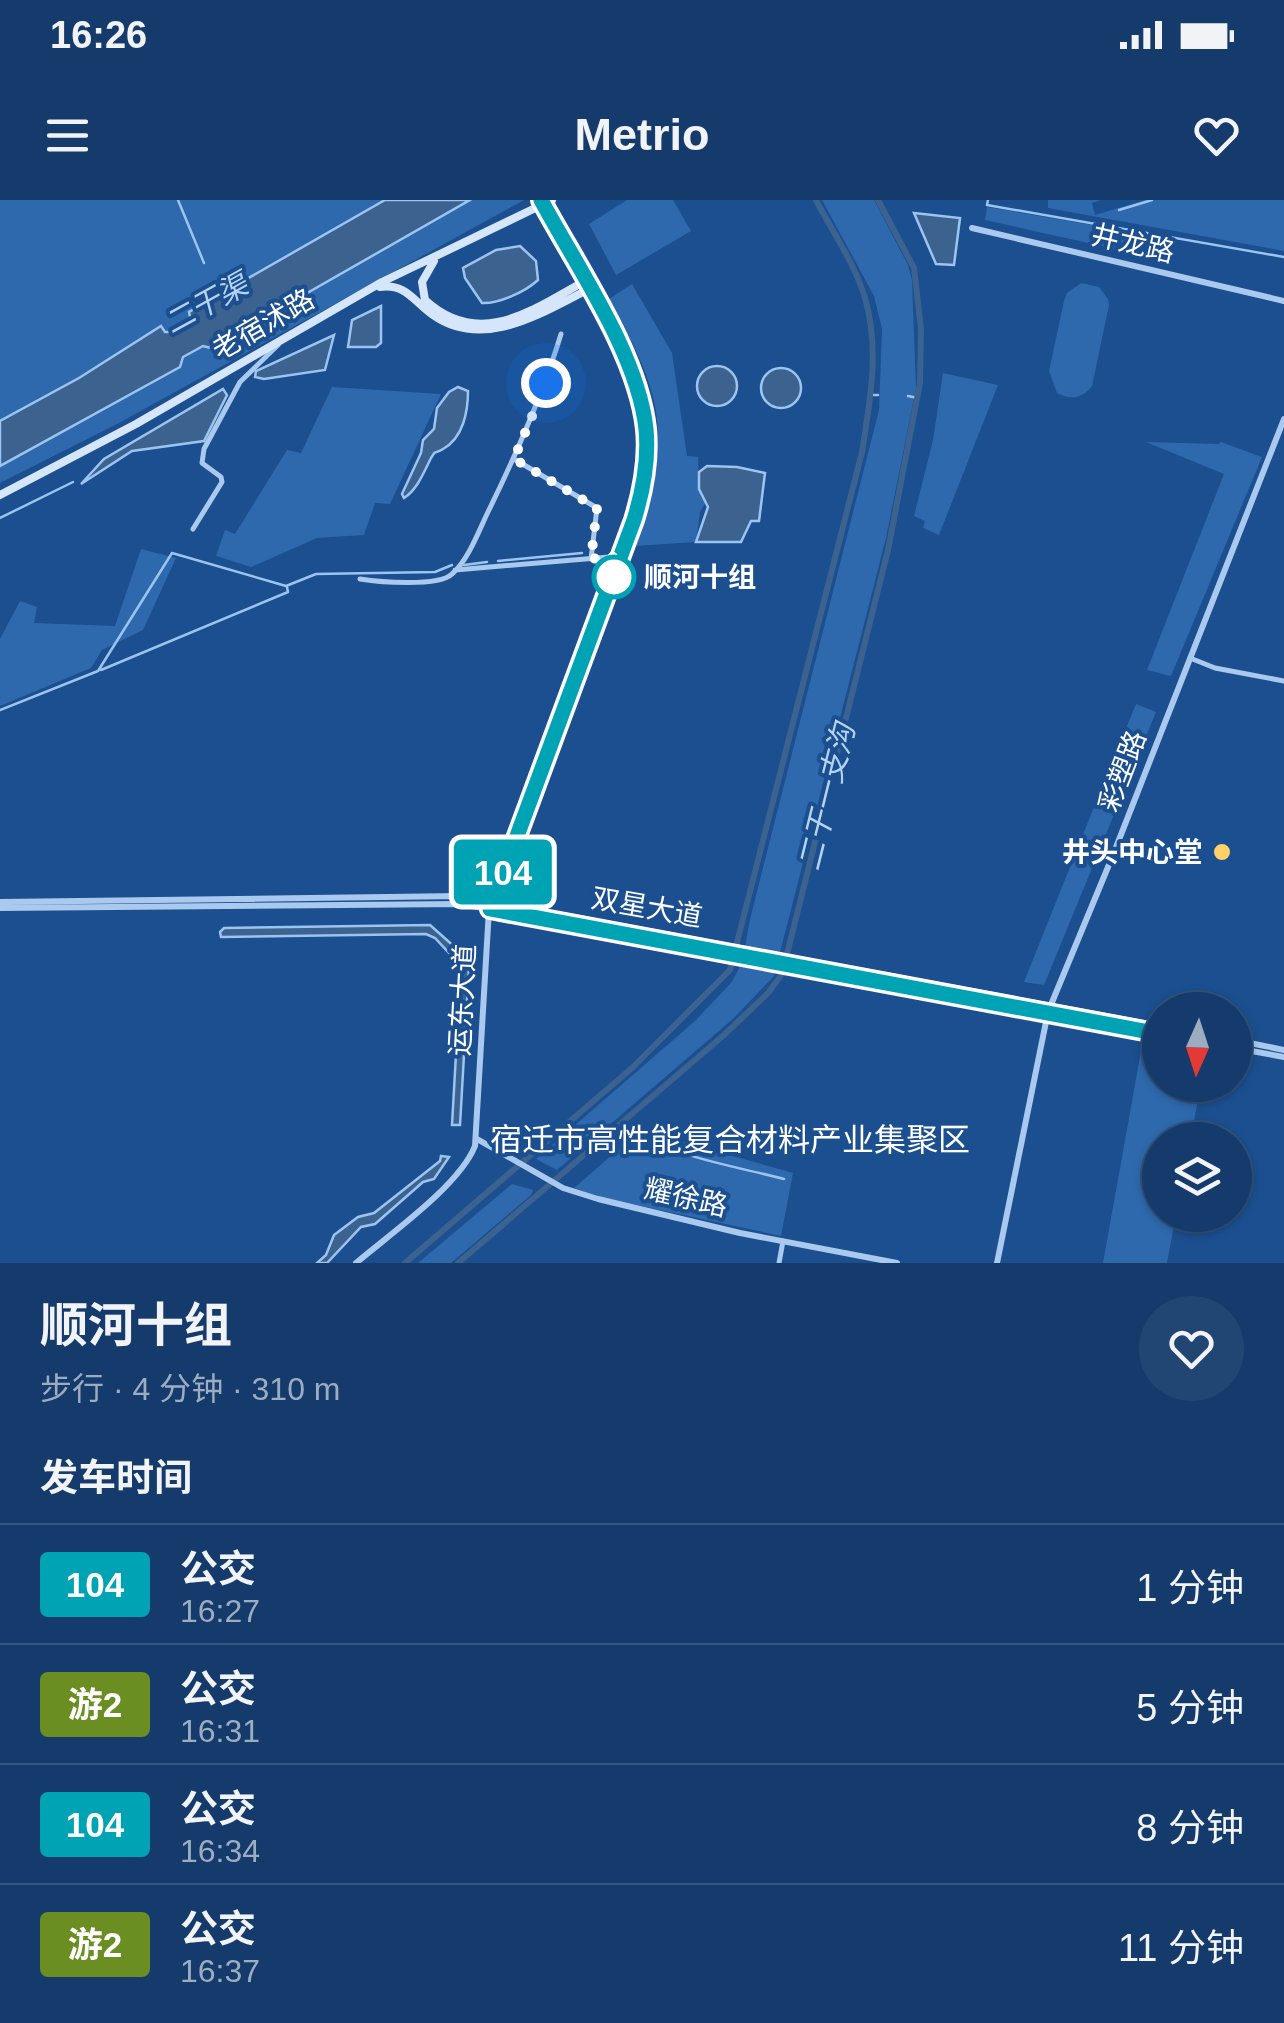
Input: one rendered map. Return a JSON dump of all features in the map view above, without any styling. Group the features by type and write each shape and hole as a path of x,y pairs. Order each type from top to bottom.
{"main road":[{"name":"运东大道","path":"541,200 587,285"},
{"name":"老宿沭路","path":"0,495 136,424 371,288 552,200"},
{"path":"444,253 424,273 421,290 435,309 460,321 487,324 514,318 587,285"},
{"path":"371,288 398,287 438,319 459,327 487,330 532,317 587,285"}],"street":[{"name":"井龙路","path":"972,228 1284,301"},
{"name":"运东大道","path":"356,1263 469,1161 477,1139 491,905 643,487 646,432 630,367 587,285"},
{"path":"360,579 442,579 455,570 514,459 546,386 561,334"},
{"path":"193,529 222,482 202,463 204,449 240,382 283,339"},
{"name":"彩塑路","path":"997,1263 1049,1008 1284,418"},
{"path":"514,459 597,508 591,559"},
{"path":"455,570 621,556"},
{"path":"1190,658 1215,668 1284,681"},
{"name":"双星大道","path":"0,904 491,905 1049,1008"},
{"path":"1049,1008 1142,1023"},
{"path":"1049,1008 1142,1030"},
{"path":"1252,1046 1284,1050"},
{"path":"1252,1049 1284,1057"},
{"name":"耀徐路","path":"477,1139 563,1188 613,1204 897,1263"},
{"path":"779,1263 783,1241"}],"shaded area":[{"path":"0,200 524,200 117,424 0,483"},
{"path":"627,200 673,200 691,231 616,275 589,224"},
{"path":"822,200 874,200 908,265 912,280 916,388 886,538 774,976 734,1018 557,1170 536,1159 695,1021 731,983 742,963 879,410 882,329 874,296"},
{"path":"1048,200 1101,200 1092,203 1095,215 1145,200 1284,200 1284,251 1048,208"},
{"path":"987,207 1174,239 1169,261 985,220"},
{"path":"1081,283 1099,287 1109,305 1092,386 1080,396 1067,397 1057,393 1049,371 1064,301 1067,293"},
{"path":"632,284 672,353 687,456 698,457 699,488 706,502 700,512 696,542 636,546 658,445 652,393 609,299"},
{"path":"943,373 998,385 939,535 923,528 925,521 914,516 933,440"},
{"path":"332,387 441,394 390,504 375,503 364,535 317,538 251,567 216,556 225,530 235,534 287,450 301,453"},
{"path":"1146,442 1221,442 1262,457 1171,676 1147,670 1224,474"},
{"path":"141,549 176,558 143,630 102,650 91,668 0,706 0,639 20,601 37,607 34,623 115,626"},
{"path":"1136,704 1156,712 1127,783 1107,775"},
{"path":"1102,787 1122,795 1044,985 1024,982"},
{"path":"1142,1051 1142,1102 1198,1102 1194,1122 1142,1122 1142,1232 1173,1232 1167,1263 1103,1263"},
{"path":"641,1130 793,1173 781,1236 574,1188"},
{"path":"512,1184 533,1190 531,1195 451,1263 418,1263"}],"water":[{"name":"二干渠","path":"385,200 470,200 211,348 203,346 183,357 180,367 0,466 0,421 79,378 161,326 165,332 173,332 191,321 189,312"},
{"path":"914,213 960,218 954,265 936,264"},
{"path":"520,246 536,261 538,280 511,296 482,303 465,278 463,268 496,250"},
{"path":"381,306 381,343 376,347 348,347 352,320"},
{"path":"334,335 325,370 255,377 256,371"},
{"path":"717,366 731,372 737,386 731,400 717,406 703,400 697,386 703,372"},
{"path":"781,368 795,374 801,388 795,402 781,408 767,402 761,388 767,374"},
{"path":"458,387 468,391 460,431 450,444 434,453 416,486 404,498 402,494 423,440 434,429 437,408"},
{"path":"223,389 227,395 204,441 132,451 81,484 104,459"},
{"path":"707,466 765,473 759,521 751,521 741,542 696,542 708,507 699,489 699,472"},
{"path":"430,925 467,958 469,967 460,1125 452,1125 461,966 435,938 426,934 221,937 220,932 224,928"},
{"path":"441,1156 449,1157 434,1179 423,1182 375,1224 361,1227 327,1263 317,1263 326,1255 334,1235 358,1217 374,1213 440,1161"}],"waterway":[{"path":"178,200 204,263"},
{"path":"405,1263 632,1068 730,970 862,452 870,394 872,336 865,298 816,200"},
{"name":"二干一支沟","path":"458,1263 724,1035 782,974 888,550 920,383 921,329 914,268 878,200"},
{"path":"988,200 987,205 1284,257"},
{"path":"1119,210 1152,200"},
{"path":"871,395 878,395"},
{"path":"908,396 918,398"},
{"path":"0,518 73,482"},
{"path":"0,710 98,671 172,553 286,586 316,574 435,572 452,565"},
{"path":"498,561 582,553"},
{"path":"464,565 487,562"},
{"path":"101,670 288,592 287,587"},
{"path":"620,1124 678,1152 784,1179"}],"bus line":[{"name":"104","path":"541,200 630,367 646,432 645,470 634,520 490,909 1142,1031"}],"place":[{"name":"顺河十组","path":"614,577"},
{"name":"井头中心堂","path":"1222,852"}],"district":[{"name":"宿迁市高性能复合材料产业集聚区","path":"730,1140"}],"route":[{"path":"546,383 514,459 597,508 591,559 621,556 611,584 614,577"}]}
